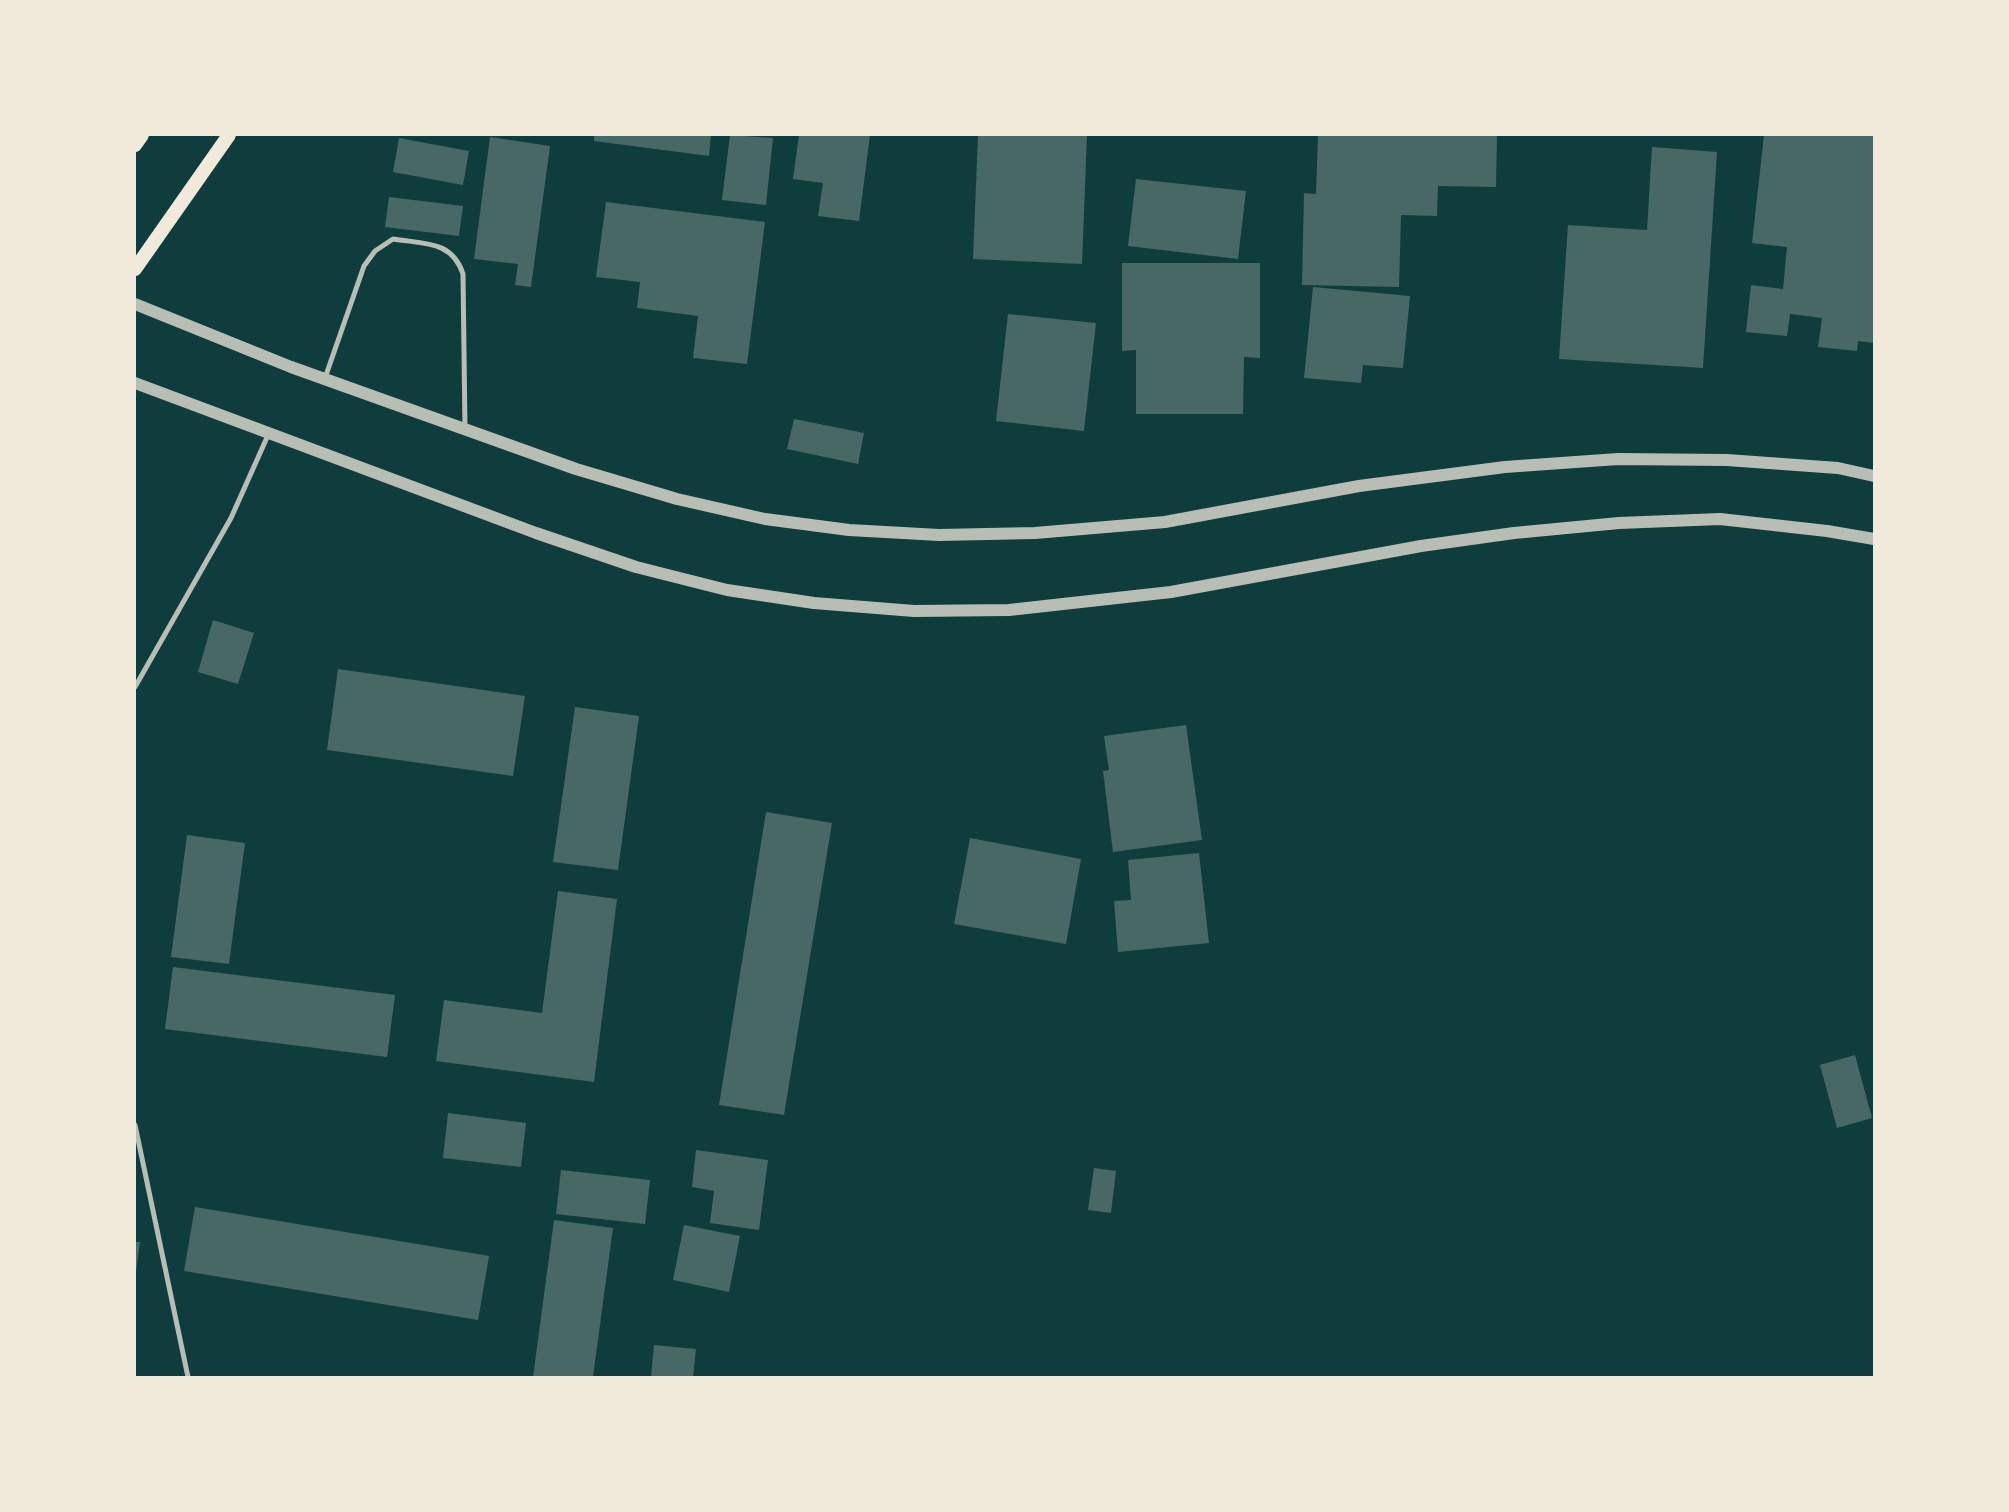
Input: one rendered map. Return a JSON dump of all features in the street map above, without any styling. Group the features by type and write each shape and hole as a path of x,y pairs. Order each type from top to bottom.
{"main road":[{"path":"135,145 142,135"},
{"path":"135,269 229,135"}],"street":[{"path":"135,304 324,379 576,469 677,499 765,519 849,530 939,536 1035,533 1165,522 1359,486 1505,467 1618,459 1727,460 1838,468 1874,476"},
{"path":"135,383 536,533 636,566 752,594 814,603 914,611 1009,610 1171,592 1421,545 1619,523 1720,519 1874,539"}],"lane":[{"path":"324,379 364,266 375,251 393,239 443,247 458,260 463,274 465,429"},
{"path":"135,687 231,518 268,433"},
{"path":"135,1125 188,1377"}],"building":[{"path":"594,135 711,135 709,156 594,141"},
{"path":"730,135 773,138 766,205 722,200"},
{"path":"799,135 870,135 859,221 818,216 823,183 793,179"},
{"path":"978,135 1087,135 1082,264 973,259"},
{"path":"1318,135 1497,135 1496,187 1438,186 1437,216 1401,215 1399,287 1302,285 1304,193 1316,194"},
{"path":"1764,135 1874,135 1874,343 1858,341 1857,351 1818,347 1822,318 1790,314 1787,336 1746,332 1751,285 1783,289 1787,247 1752,243"},
{"path":"490,137 550,146 531,287 515,285 518,264 474,259"},
{"path":"399,138 469,151 463,185 393,172"},
{"path":"1652,147 1717,152 1703,368 1559,359 1568,225 1647,230"},
{"path":"1136,179 1246,191 1238,259 1128,246"},
{"path":"389,197 463,206 459,236 385,227"},
{"path":"606,202 765,222 747,364 693,358 698,316 637,308 640,282 596,277"},
{"path":"1122,263 1260,263 1260,358 1244,357 1243,414 1136,414 1136,350 1122,351"},
{"path":"1313,287 1410,296 1403,368 1363,365 1361,383 1304,378"},
{"path":"1008,314 1096,323 1084,431 996,421"},
{"path":"794,419 864,433 858,464 787,449"},
{"path":"213,620 254,633 238,684 198,672"},
{"path":"338,669 525,696 513,776 327,750"},
{"path":"575,707 639,716 618,870 553,862"},
{"path":"1186,725 1202,840 1113,852 1103,771 1109,770 1104,736"},
{"path":"766,812 832,823 784,1115 719,1105"},
{"path":"187,835 245,843 229,964 171,957"},
{"path":"970,838 1081,859 1066,944 954,924"},
{"path":"1199,853 1209,943 1118,952 1114,901 1131,900 1128,860"},
{"path":"558,891 617,899 594,1082 436,1061 444,1000 542,1013"},
{"path":"173,967 395,995 387,1057 165,1029"},
{"path":"1855,1055 1872,1118 1837,1128 1820,1065"},
{"path":"448,1113 526,1123 521,1167 443,1158"},
{"path":"696,1150 768,1160 759,1230 710,1223 714,1191 692,1187"},
{"path":"1094,1168 1116,1171 1111,1213 1088,1210"},
{"path":"561,1170 650,1180 645,1224 556,1214"},
{"path":"195,1207 489,1256 478,1320 184,1271"},
{"path":"554,1220 613,1228 593,1377 533,1377"},
{"path":"684,1225 740,1236 729,1292 673,1280"},
{"path":"135,1242 140,1242 136,1272 135,1271"},
{"path":"654,1345 696,1349 693,1377 651,1377"}]}
